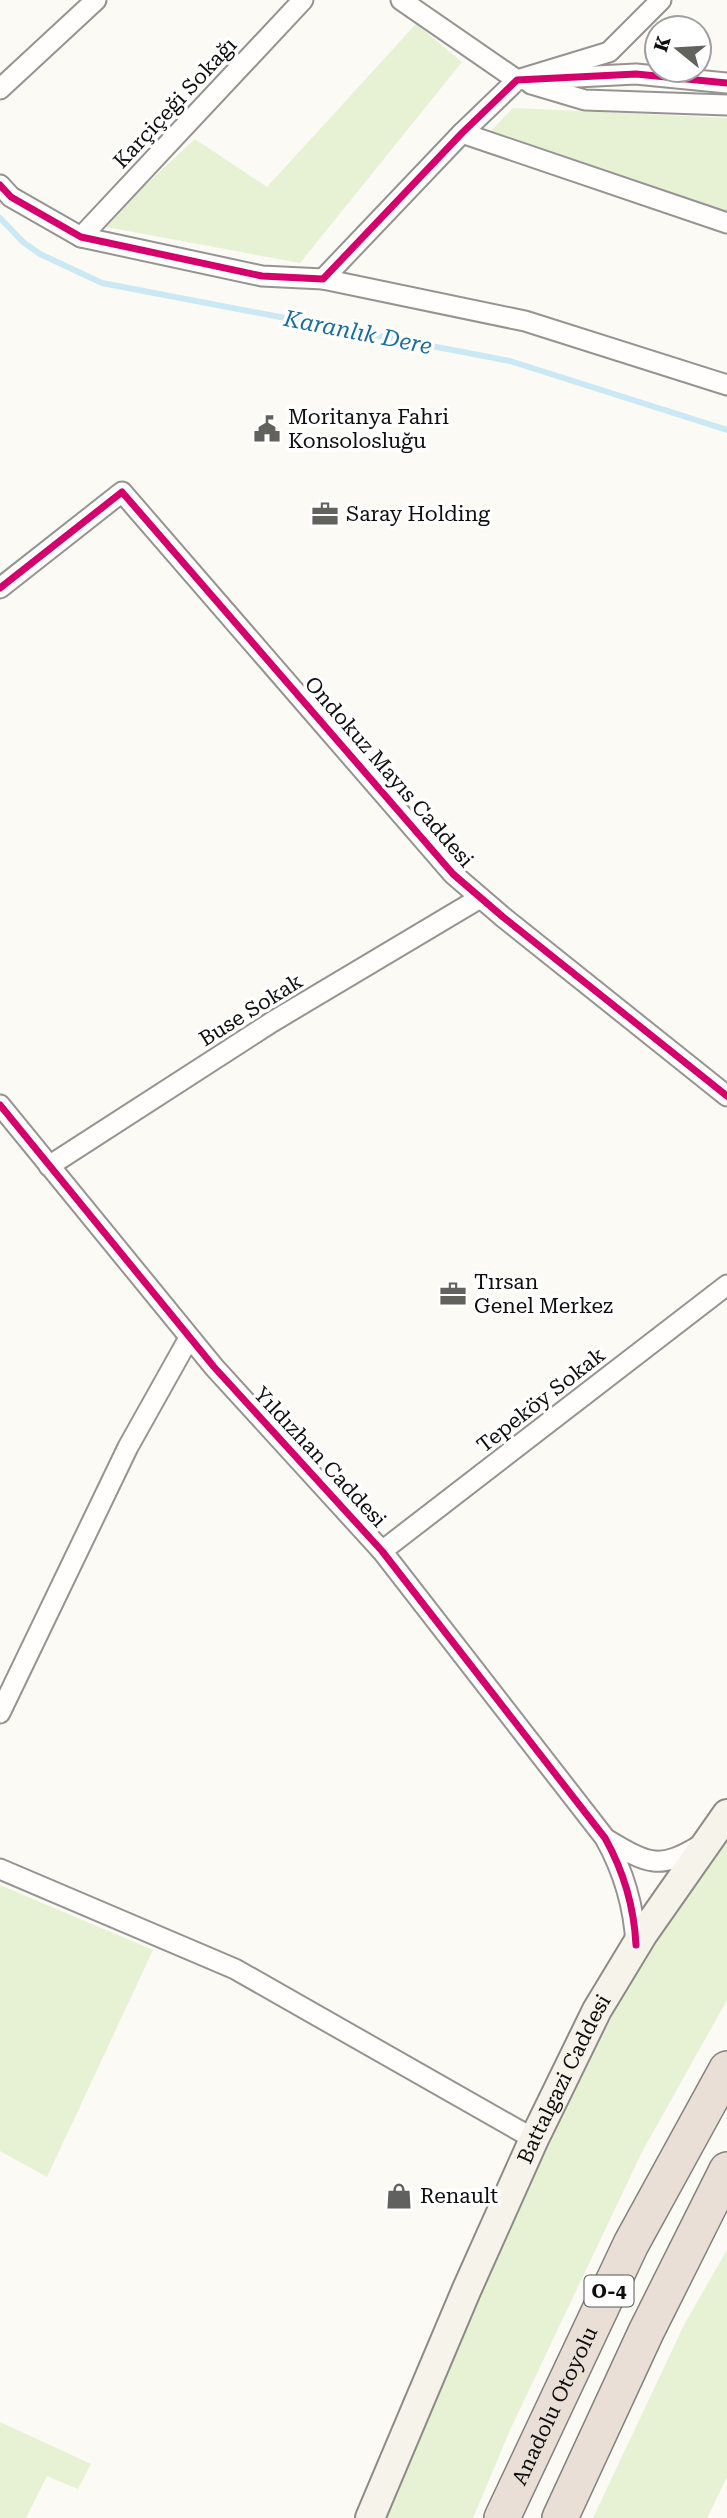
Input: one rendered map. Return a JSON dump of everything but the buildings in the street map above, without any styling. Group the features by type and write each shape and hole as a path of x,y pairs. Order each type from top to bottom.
{"highway":[{"name":"Anadolu Otoyolu","path":"502,2518 631,2244 727,2069"},
{"name":"O-4","path":"560,2518 646,2332 727,2170"}],"main road":[{"name":"Battalgazi Caddesi","path":"370,2518 443,2343 534,2139 597,2010 636,1945 727,1814"}],"street":[{"path":"0,89 96,0"},
{"name":"Karçiçeği Sokağı","path":"81,237 303,0"},
{"path":"401,0 517,80 585,100 727,105"},
{"path":"323,279 462,133 517,80 609,52 661,0"},
{"path":"517,80 636,74 727,82"},
{"path":"462,133 727,223"},
{"path":"0,185 11,197 81,237 262,276 323,279 525,321 727,385"},
{"name":"Ondokuz Mayıs Caddesi","path":"0,588 122,492 453,874 727,1096"},
{"name":"Buse Sokak","path":"49,1166 272,1022 480,898"},
{"name":"Yıldızhan Caddesi","path":"0,1105 189,1338 382,1551 606,1838"},
{"name":"Tepeköy Sokak","path":"382,1551 727,1285"},
{"path":"0,1713 128,1447 189,1338"},
{"path":"606,1838 649,1862 666,1862 684,1856 708,1840"},
{"path":"606,1838 617,1859 631,1899 636,1945"},
{"path":"0,1869 236,1969 534,2139"}],"green space":[{"path":"416,24 462,62 300,263 101,226 195,139 267,187"},
{"path":"513,108 727,118 727,214 485,137"},
{"path":"727,1837 727,2000 642,2152 510,2430 473,2518 386,2518 440,2375 636,1968"},
{"path":"0,1885 153,1950 47,2177 0,2151"},
{"path":"727,2250 727,2477 707,2518 593,2518 684,2325"},
{"path":"0,2422 91,2464 78,2489 47,2476 26,2518 0,2518"}],"waterway":[{"name":"Karanlık Dere","path":"0,218 23,242 40,254 102,283 510,361 727,430"}],"cycle path":[{"path":"0,185 11,197 81,237 262,276 323,279 462,133 517,80 636,74 727,83"},
{"path":"0,588 122,492 453,874 727,1096"},
{"path":"0,1105 214,1367 382,1551 605,1838 627,1889 636,1945"}],"place":[{"name":"Moritanya Fahri Konsolosluğu","path":"267,429"},
{"name":"Saray Holding","path":"325,514"},
{"name":"Tırsan Genel Merkez","path":"453,1294"},
{"name":"Renault","path":"399,2196"}]}
